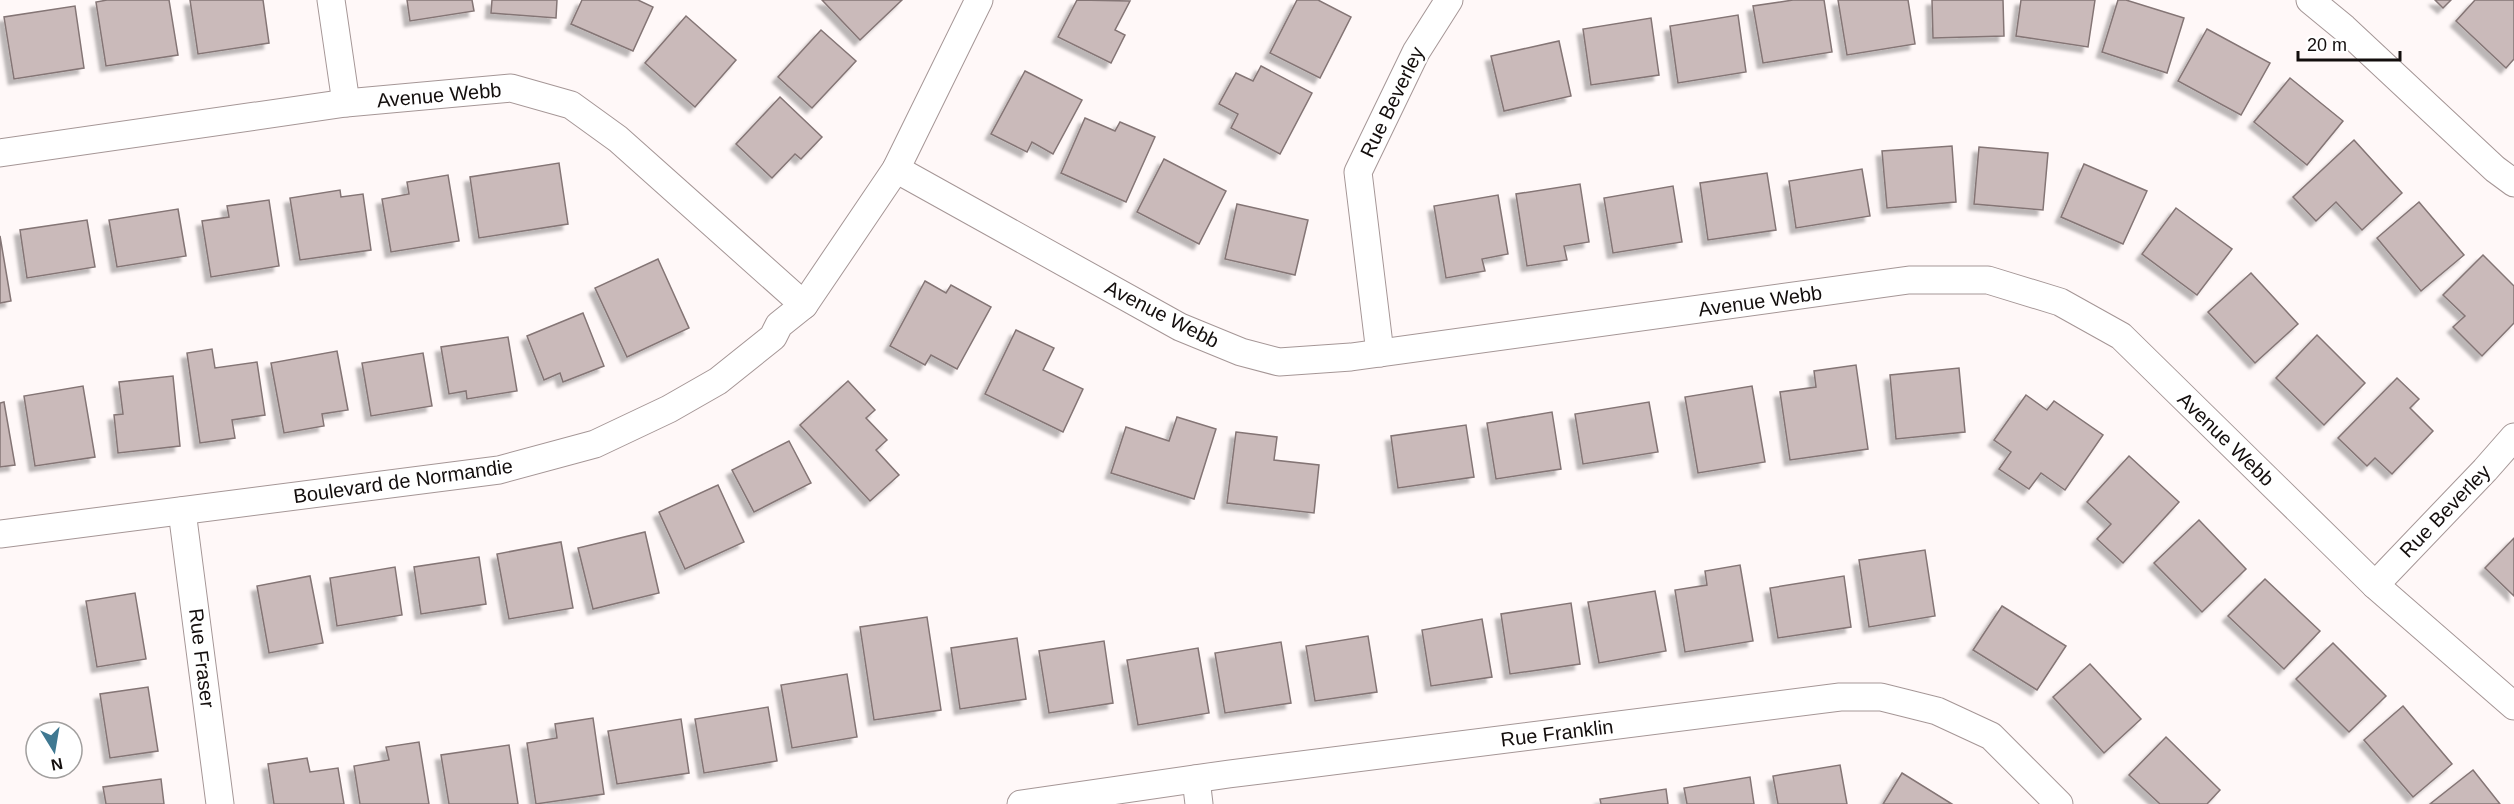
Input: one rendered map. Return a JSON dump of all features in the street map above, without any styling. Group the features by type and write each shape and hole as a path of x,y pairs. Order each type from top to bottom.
{"street":[{"path":"331,0 346,103"},
{"name":"Boulevard de Normandie","path":"0,534 500,470 595,444 669,409 718,381 773,337 779,325 804,305 896,169 979,0"},
{"name":"Rue Beverley","path":"1380,353 1358,172 1416,52 1449,0"},
{"path":"2310,0 2344,28 2495,169 2514,183"},
{"name":"Avenue Webb","path":"0,153 346,103 511,88 572,105 618,139 804,305"},
{"name":"Avenue Webb","path":"896,169 1180,327 1241,352 1279,362 1323,360 1380,353 1909,280 1988,280 2060,302 2121,336 2375,585 2514,706"},
{"name":"Rue Beverley","path":"2375,585 2514,437"},
{"name":"Rue Fraser","path":"182,511 220,804"},
{"name":"Rue Franklin","path":"1021,804 1198,791 1830,698 1881,697 1937,711 1991,736 2060,804"}],"building":[{"path":"169,0 178,55 106,66 96,2"},
{"path":"190,0 263,0 269,43 198,54"},
{"path":"407,0 472,0 474,11 410,21"},
{"path":"492,0 557,0 556,18 491,13"},
{"path":"582,0 638,0 653,7 633,51 571,24"},
{"path":"822,0 902,0 860,40"},
{"path":"1077,0 1130,1 1115,30 1125,35 1111,63 1058,37"},
{"path":"1297,0 1318,0 1351,17 1320,78 1270,53"},
{"path":"1793,0 1824,0 1832,52 1763,63 1753,6"},
{"path":"1838,0 1908,0 1915,44 1847,55"},
{"path":"1932,0 2003,0 2004,36 1933,38"},
{"path":"2021,0 2095,0 2088,47 2016,36"},
{"path":"2118,0 2126,0 2184,18 2167,73 2102,52"},
{"path":"2435,0 2451,0 2443,8"},
{"path":"2475,0 2514,0 2514,59 2506,68 2456,21"},
{"path":"75,6 84,68 14,79 4,17"},
{"path":"1738,15 1746,72 1678,83 1670,26"},
{"path":"686,16 736,60 695,107 645,63"},
{"path":"1651,18 1659,75 1591,85 1583,29"},
{"path":"2207,29 2270,63 2241,115 2178,81"},
{"path":"821,30 856,61 812,108 778,77"},
{"path":"1559,41 1571,96 1504,111 1491,56"},
{"path":"1261,66 1312,93 1280,154 1231,128 1238,114 1219,104 1236,73 1253,81"},
{"path":"1025,71 1082,100 1053,154 1032,142 1027,152 991,134"},
{"path":"2290,78 2343,121 2307,165 2254,122"},
{"path":"780,97 822,137 801,159 795,154 772,178 736,144"},
{"path":"1085,118 1115,131 1120,122 1155,137 1126,202 1061,173"},
{"path":"2354,140 2402,193 2362,230 2336,202 2316,221 2293,197"},
{"path":"1952,146 1956,202 1887,208 1882,151"},
{"path":"1979,147 2048,153 2043,210 1974,204"},
{"path":"1164,159 1226,191 1199,244 1137,212"},
{"path":"559,163 568,224 479,238 470,177"},
{"path":"2084,164 2147,191 2123,244 2061,217"},
{"path":"1862,169 1870,216 1796,228 1789,181"},
{"path":"1767,173 1776,230 1708,240 1700,183"},
{"path":"448,175 459,241 391,252 382,199 409,194 407,182"},
{"path":"1580,184 1589,242 1564,246 1567,260 1527,266 1516,194"},
{"path":"1673,186 1682,242 1613,253 1604,198"},
{"path":"340,190 341,197 363,194 371,250 300,260 290,198"},
{"path":"1498,195 1508,254 1482,259 1485,271 1446,278 1434,206"},
{"path":"269,200 279,266 211,277 202,221 229,217 227,206"},
{"path":"2419,202 2464,255 2421,291 2377,238"},
{"path":"1237,204 1308,220 1295,275 1225,259"},
{"path":"2176,208 2232,249 2197,295 2142,254"},
{"path":"178,209 186,256 117,267 109,220"},
{"path":"87,220 95,267 27,278 20,230"},
{"path":"0,236 11,301 0,303"},
{"path":"2483,255 2514,286 2514,323 2482,356 2453,327 2465,316 2443,295"},
{"path":"658,259 689,328 627,357 595,288"},
{"path":"2251,273 2298,324 2255,363 2208,312"},
{"path":"925,281 946,293 951,285 991,307 957,369 931,355 925,365 890,346"},
{"path":"583,313 604,366 563,382 560,373 544,380 527,336"},
{"path":"1016,330 1054,348 1043,370 1083,389 1063,432 985,394"},
{"path":"2317,335 2365,383 2324,425 2276,378"},
{"path":"508,337 517,391 467,399 466,391 449,394 441,347"},
{"path":"212,349 215,368 257,362 265,415 232,420 235,438 200,443 187,353"},
{"path":"337,351 348,410 322,414 324,426 284,433 271,363"},
{"path":"423,353 432,406 371,416 362,363"},
{"path":"1856,365 1868,449 1790,460 1780,392 1816,387 1814,371"},
{"path":"1959,368 1965,432 1896,439 1890,375"},
{"path":"173,376 180,446 118,453 114,415 123,414 119,382"},
{"path":"2397,378 2419,399 2410,408 2433,431 2392,474 2375,458 2367,466 2338,438"},
{"path":"848,381 875,410 866,418 887,440 876,450 899,475 870,501 800,425"},
{"path":"83,386 95,457 35,466 24,396"},
{"path":"1752,386 1765,462 1698,473 1685,397"},
{"path":"2026,395 2047,410 2054,401 2103,435 2065,490 2041,473 2029,489 1999,469 2011,452 1994,440"},
{"path":"4,402 15,465 0,467 0,403"},
{"path":"1649,402 1658,452 1583,464 1575,414"},
{"path":"1552,412 1561,469 1496,479 1487,423"},
{"path":"1177,417 1216,429 1194,499 1111,473 1126,427 1169,441"},
{"path":"1466,425 1474,477 1398,488 1391,436"},
{"path":"1236,432 1277,437 1274,460 1319,465 1314,513 1227,503"},
{"path":"789,441 811,483 754,512 732,470"},
{"path":"2129,456 2179,502 2123,563 2097,539 2111,524 2087,502"},
{"path":"718,485 744,542 685,569 659,512"},
{"path":"2199,520 2246,569 2202,612 2154,563"},
{"path":"645,532 659,593 593,609 578,548"},
{"path":"2514,538 2514,596 2485,568"},
{"path":"561,542 573,608 509,619 497,554"},
{"path":"1925,550 1935,616 1869,627 1859,560"},
{"path":"479,557 486,604 421,614 414,567"},
{"path":"1740,565 1753,641 1685,652 1675,590 1707,585 1705,571"},
{"path":"395,567 402,615 337,626 330,578"},
{"path":"310,576 323,643 269,653 257,586"},
{"path":"1844,576 1851,627 1778,638 1770,588"},
{"path":"2265,579 2320,631 2284,669 2228,616"},
{"path":"1655,591 1666,651 1599,663 1588,602"},
{"path":"135,593 146,659 97,667 86,601"},
{"path":"1571,603 1580,664 1510,674 1501,614"},
{"path":"2002,606 2066,646 2037,690 1973,650"},
{"path":"927,617 941,710 874,720 860,627"},
{"path":"1482,619 1492,677 1431,686 1422,630"},
{"path":"1368,636 1377,692 1315,701 1306,646"},
{"path":"1017,638 1026,699 960,709 951,648"},
{"path":"1104,641 1113,703 1049,713 1039,651"},
{"path":"1281,642 1291,703 1225,713 1215,653"},
{"path":"2333,643 2386,696 2349,732 2296,679"},
{"path":"1198,648 1209,713 1138,725 1127,660"},
{"path":"2090,664 2141,719 2104,753 2053,697"},
{"path":"847,674 857,737 792,748 781,685"},
{"path":"148,687 158,751 110,758 100,694"},
{"path":"2403,706 2452,764 2413,797 2364,740"},
{"path":"768,707 777,761 704,773 695,719"},
{"path":"593,718 604,794 536,804 527,743 557,738 555,724"},
{"path":"681,719 689,773 617,784 608,731"},
{"path":"2166,737 2220,790 2207,804 2160,804 2129,775"},
{"path":"419,742 429,804 360,804 354,766 389,760 386,747"},
{"path":"509,745 518,804 449,804 441,755"},
{"path":"307,758 310,772 338,768 344,804 274,804 268,764"},
{"path":"1840,765 1847,804 1778,804 1773,776"},
{"path":"2473,770 2500,804 2430,804"},
{"path":"1902,773 1952,804 1883,804"},
{"path":"1750,777 1754,804 1687,804 1684,788"},
{"path":"161,779 164,804 106,804 103,787"},
{"path":"1666,789 1668,804 1601,804 1600,799"}]}
